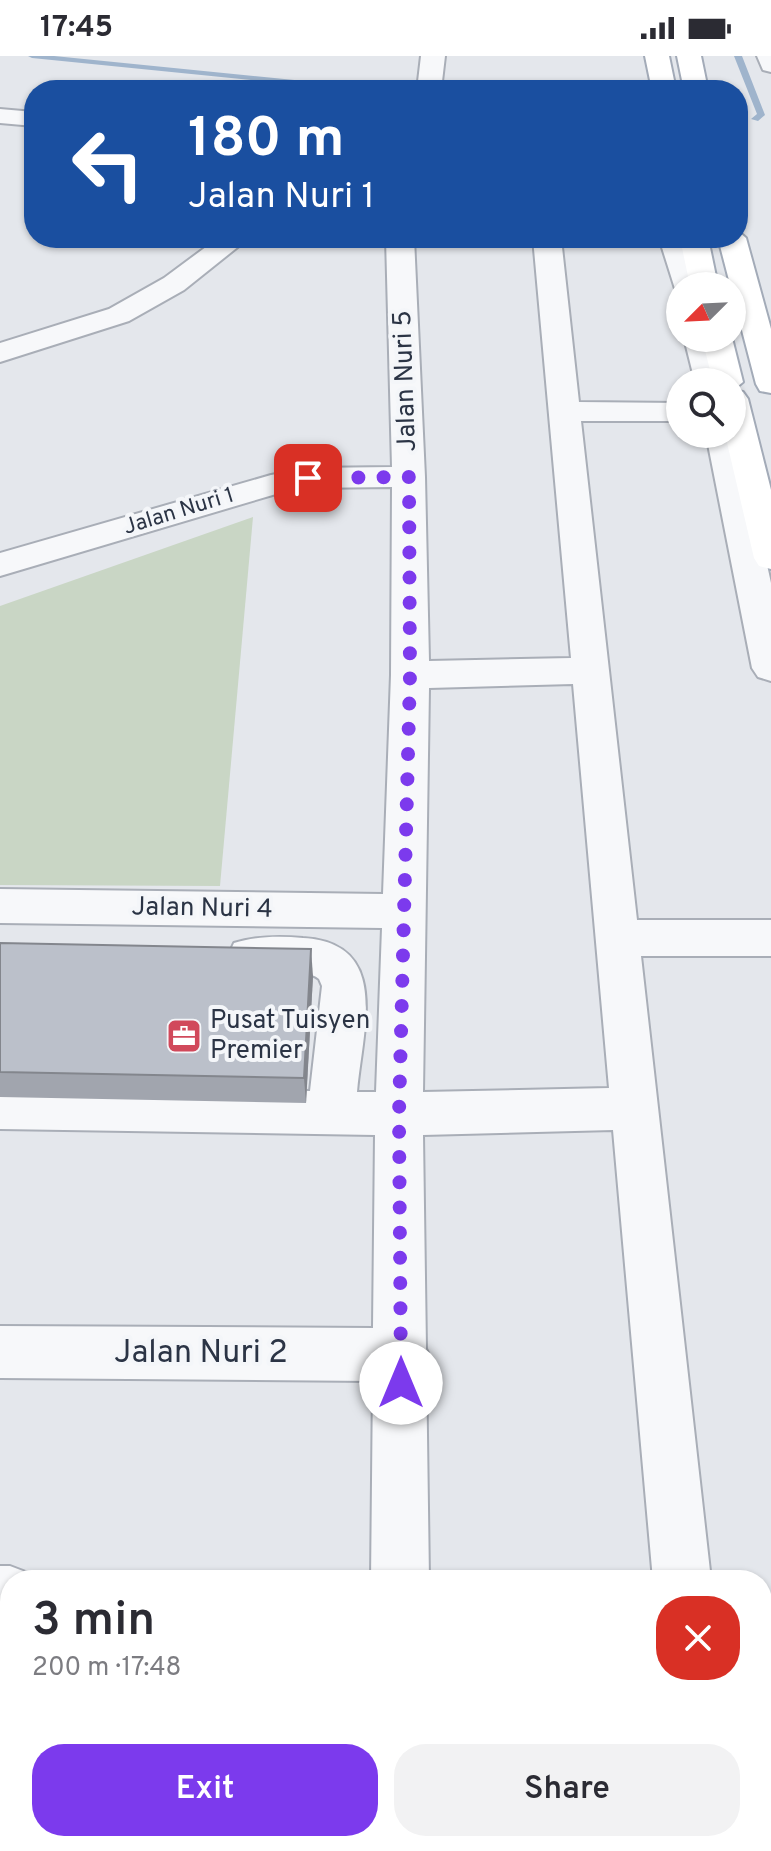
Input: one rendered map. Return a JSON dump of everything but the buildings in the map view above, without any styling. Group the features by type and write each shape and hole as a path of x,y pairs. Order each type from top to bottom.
{"main road":[{"path":"657,56 662,80"},
{"path":"689,56 694,80"},
{"path":"696,248 701,272"},
{"path":"735,248 771,384"},
{"path":"744,448 771,558"}],"street":[{"path":"430,80 433,56"},
{"path":"769,56 771,65"},
{"path":"0,116 24,118"},
{"path":"0,353 119,315 174,284 222,248"},
{"name":"Jalan Nuri 5","path":"400,248 409,477 410,675 399,1114 402,1355 400,1570"},
{"path":"548,248 681,1570"},
{"path":"676,248 682,272"},
{"path":"565,411 666,412"},
{"path":"725,448 771,668"},
{"name":"Jalan Nuri 1","path":"0,565 271,485 308,478 409,477"},
{"path":"410,675 592,671"},
{"name":"Jalan Nuri 4","path":"0,906 403,911"},
{"path":"619,938 771,938"},
{"path":"206,956 317,957 332,962 344,986 331,1113"},
{"path":"0,1108 399,1114 636,1108"},
{"name":"Jalan Nuri 2","path":"0,1352 402,1355"}],"green space":[{"path":"253,517 220,886 0,885 0,606"}],"waterway":[{"path":"32,56 274,80"},
{"path":"738,56 747,80"},
{"path":"748,82 761,115 755,119"}],"place":[{"name":"Pusat Tuisyen Premier","path":"184,1036"}],"route":[{"path":"308,478 409,477 410,675 399,1114 401,1383"}]}
